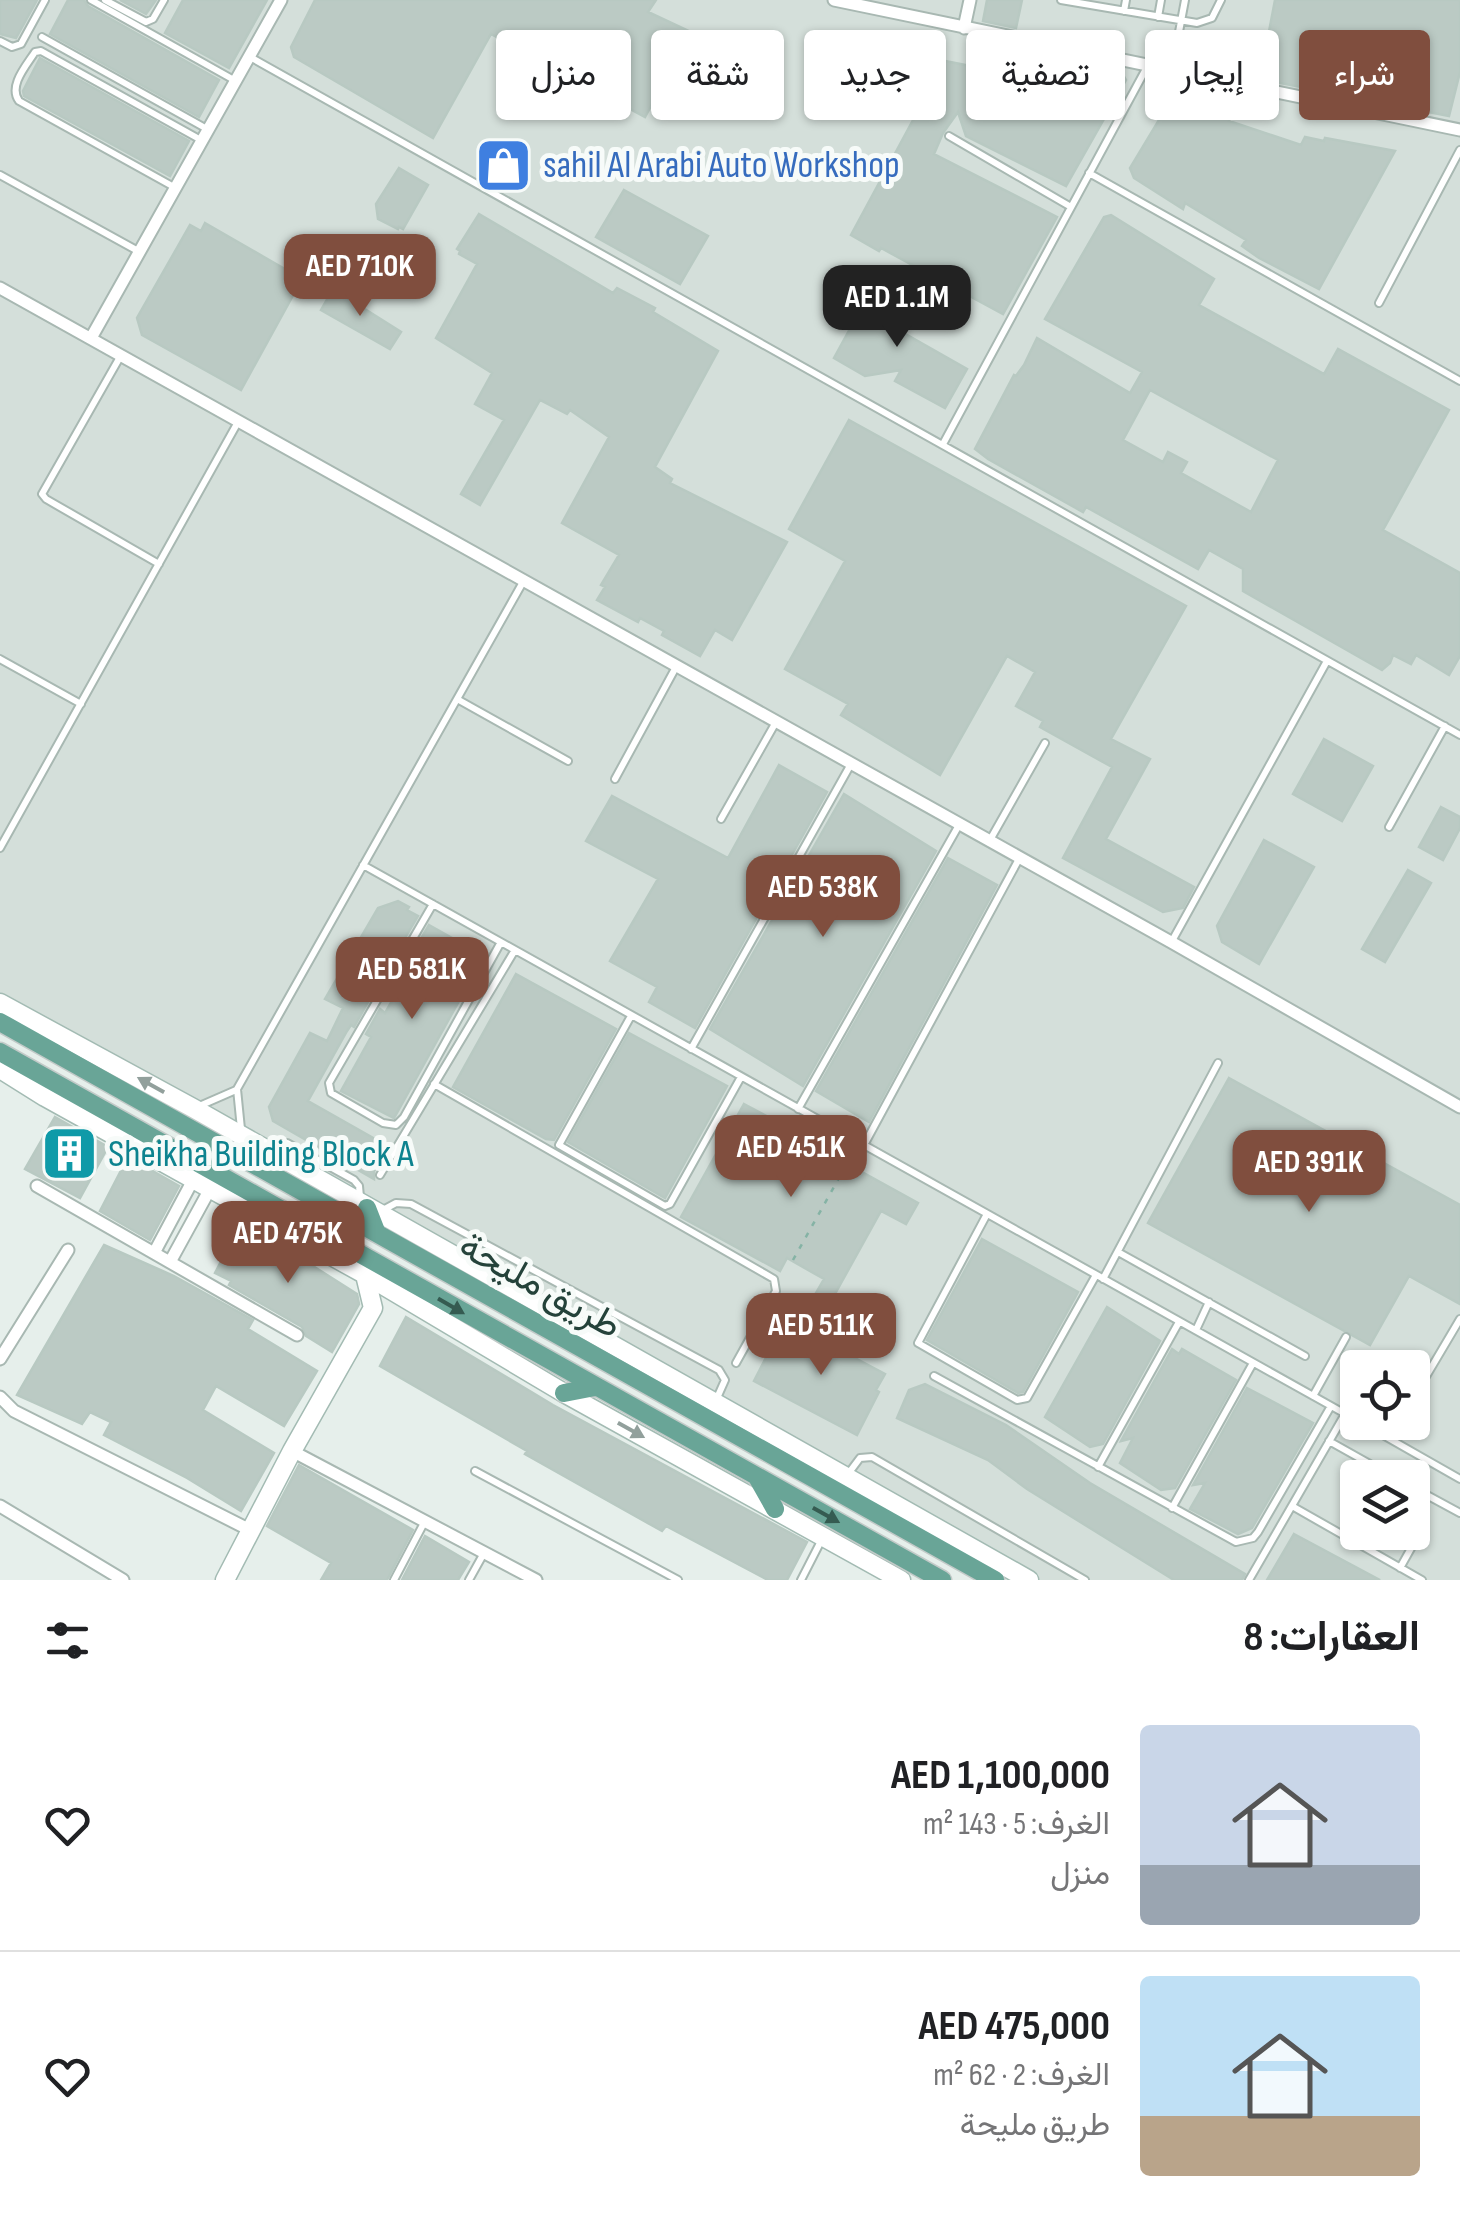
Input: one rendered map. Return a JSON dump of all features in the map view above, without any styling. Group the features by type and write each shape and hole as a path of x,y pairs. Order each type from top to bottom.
{"main road":[{"name":"طريق مليحة","path":"0,1022 370,1214 994,1580"},
{"name":"طريق مليحة","path":"0,1052 942,1580"},
{"path":"564,1393 594,1387"},
{"path":"757,1476 774,1509"}],"street":[{"path":"90,338 280,0"},
{"path":"834,0 1145,64"},
{"path":"964,28 970,0"},
{"path":"1279,92 1460,130"},
{"path":"0,288 1460,1107"},
{"path":"0,1003 1028,1580"},
{"path":"0,1069 364,1274 564,1393 901,1580"},
{"path":"154,1252 202,1184"},
{"path":"170,1262 202,1184"},
{"path":"37,1186 297,1335"},
{"path":"0,1358 68,1250"},
{"path":"225,1580 373,1308 364,1274"},
{"path":"373,1308 406,1300"},
{"path":"0,1397 14,1412 250,1530"},
{"path":"292,1451 536,1580"},
{"path":"0,1506 122,1580"}],"lane":[{"path":"0,41 12,47 21,44 45,0"},
{"path":"91,0 236,80"},
{"path":"105,0 146,22 154,19 164,0"},
{"path":"1061,0 1206,22 1217,12 1221,0"},
{"path":"1124,11 1126,0"},
{"path":"1158,17 1161,0"},
{"path":"1179,30 1185,0"},
{"path":"42,38 205,135"},
{"path":"175,188 19,101 14,88 34,52 41,51 205,135"},
{"path":"249,57 1460,734"},
{"path":"943,444 1145,70"},
{"path":"949,136 1071,207"},
{"path":"1378,303 1460,150"},
{"path":"1089,173 1460,381"},
{"path":"0,175 139,252"},
{"path":"120,356 42,494 159,564"},
{"path":"0,848 238,422"},
{"path":"193,1108 237,1090 524,581"},
{"path":"0,660 81,704"},
{"path":"1171,942 1328,661"},
{"path":"615,779 676,667"},
{"path":"457,700 568,761"},
{"path":"721,819 776,722"},
{"path":"1388,827 1444,726"},
{"path":"990,841 1044,743"},
{"path":"691,1049 851,764"},
{"path":"798,1108 959,824"},
{"path":"861,1144 1020,858"},
{"path":"363,865 1340,1411"},
{"path":"433,904 329,1083 331,1093 383,1123 401,1122 501,942"},
{"path":"380,1174 514,950"},
{"path":"631,1016 559,1144 665,1206 670,1204 741,1077"},
{"path":"987,1214 918,1343 1018,1400 1026,1398 1118,1252 1218,1063"},
{"path":"434,1084 774,1279 776,1291 736,1363"},
{"path":"237,1090 250,1142"},
{"path":"370,1214 396,1203 412,1204 718,1370 725,1380 714,1404"},
{"path":"1118,1252 1306,1356"},
{"path":"1196,1330 1209,1302"},
{"path":"1430,1370 1460,1319"},
{"path":"1098,1467 1180,1322"},
{"path":"1313,1396 1346,1337"},
{"path":"1172,1508 1254,1362"},
{"path":"934,1376 1228,1540 1245,1542 1253,1538 1332,1406"},
{"path":"1249,1580 1340,1423"},
{"path":"1391,1440 1460,1478"},
{"path":"1328,1441 1362,1460"},
{"path":"846,1477 860,1458 872,1458 1085,1580"},
{"path":"475,1471 678,1580"},
{"path":"1430,1497 1460,1513"},
{"path":"1292,1506 1422,1580"},
{"path":"394,1580 425,1521"},
{"path":"801,1580 824,1536"},
{"path":"1400,1568 1410,1550"},
{"path":"470,1580 484,1553"}],"path":[{"path":"793,1260 861,1144"}],"shaded area":[{"path":"0,0 1460,0 1460,1580 1019,1580 502,1295 0,1006"}],"building":[{"path":"0,0 37,0 16,38 0,34"},
{"path":"68,0 84,0 88,6 219,80 199,117 50,34"},
{"path":"120,0 156,0 146,14"},
{"path":"183,0 267,0 229,68 165,33"},
{"path":"315,0 656,0 648,12 687,30 651,30 651,106 645,117 631,109 631,30 496,30 496,37 491,34 433,138 294,57 291,47"},
{"path":"987,0 1022,0 1016,28 983,21"},
{"path":"1275,0 1460,0 1460,72 1449,116 1430,112 1430,30 1299,30 1299,87 1279,83 1279,30 1269,30"},
{"path":"40,58 189,141 170,176 24,96"},
{"path":"946,61 966,65 966,120 1103,120 1066,186 966,136 958,112 943,133 934,154 1057,217 1003,314 851,235 913,120 946,120"},
{"path":"1159,120 1230,120 1301,145 1305,137 1324,141 1325,138 1395,151 1319,289 1259,258 1242,246 1246,240 1185,203 1183,209 1134,178 1130,168"},
{"path":"399,168 428,185 403,229 378,219 376,204"},
{"path":"624,190 708,236 680,284 596,237"},
{"path":"479,214 613,293 617,288 655,308 653,312 718,351 655,467 672,479 670,483 787,542 732,640 715,630 700,656 662,635 664,631 597,600 619,555 562,523 609,437 570,410 567,414 540,400 480,505 461,494 504,420 475,404 492,373 436,338 477,264 457,249"},
{"path":"1111,215 1214,279 1199,305 1324,374 1338,349 1449,410 1383,530 1460,573 1460,656 1449,675 1416,655 1411,664 1393,655 1382,670 1243,591 1243,569 1209,550 1198,569 1086,507 1083,512 975,449 1037,338 1130,393 1142,372 1045,319 1104,217","holes":["1150,390 1278,460 1251,512 1181,473 1187,462 1168,452 1163,462 1123,440"]},
{"path":"205,223 302,279 241,390 142,335 137,318 190,225 201,231"},
{"path":"874,285 916,308 902,332 967,369 945,408 895,381 901,370 865,376 834,358"},
{"path":"333,289 401,332 390,349 321,310"},
{"path":"849,420 1186,606 1111,739 1150,759 1106,839 1194,887 1183,908 1163,912 1063,858 1112,767 1040,727 1043,721 1016,706 1035,672 1007,656 940,775 841,715 848,704 785,669 845,561 789,529"},
{"path":"1324,739 1373,766 1342,821 1293,794"},
{"path":"779,765 827,792 695,1028 649,1002 657,987 610,961 658,879 586,841 612,796 728,858"},
{"path":"844,794 936,851 803,1086 710,1029"},
{"path":"1441,807 1460,817 1460,828 1443,860 1419,847"},
{"path":"1264,840 1314,867 1259,964 1222,942 1217,926"},
{"path":"948,858 997,885 869,1122 816,1091"},
{"path":"1408,870 1431,883 1385,962 1362,949"},
{"path":"398,901 418,916 308,1101 389,1147 374,1171 374,1179 273,1121 269,1107 310,1033 327,1041 343,1008 325,999 378,908"},
{"path":"429,925 484,956 394,1118 341,1091 371,1037 366,1034 380,1009 385,1013 417,956 413,952"},
{"path":"516,974 616,1029 554,1140 453,1087"},
{"path":"629,1033 727,1086 665,1198 568,1142"},
{"path":"1229,1078 1460,1205 1460,1304 1409,1276 1370,1345 1148,1223"},
{"path":"744,1104 864,1168 862,1172 918,1203 906,1224 881,1211 831,1301 816,1293 824,1279 787,1258 780,1271 681,1217"},
{"name":"Sheikha Building Block A","path":"55,1117 108,1147 80,1198 25,1169"},
{"path":"128,1157 179,1186 150,1240 100,1211"},
{"path":"242,1221 357,1294 359,1304 332,1352 306,1336 302,1327 215,1273"},
{"path":"982,1239 1078,1292 1023,1392 1018,1393 927,1340"},
{"path":"104,1245 174,1276 253,1320 248,1329 317,1371 284,1426 216,1386 203,1410 274,1453 241,1511 104,1435 111,1422 90,1412 82,1424 17,1395"},
{"path":"1107,1307 1160,1341 1103,1444 1090,1447 1045,1417"},
{"path":"406,1317 553,1405 807,1542 787,1580 768,1580 666,1526 662,1531 380,1366"},
{"path":"789,1323 885,1374 857,1435 754,1381 776,1338 779,1340"},
{"path":"1172,1349 1179,1354 1182,1349 1236,1380 1175,1488 1161,1490 1120,1463 1133,1438 1121,1441"},
{"path":"925,1384 1006,1425 1090,1483 1245,1574 1242,1580 1174,1580 1027,1489 988,1460 897,1418 909,1390"},
{"path":"1247,1388 1313,1423 1252,1528 1238,1534 1190,1509 1205,1483 1193,1485"},
{"path":"299,1465 413,1530 387,1580 321,1580 331,1563 267,1526"},
{"path":"1294,1534 1380,1580 1267,1580"},
{"path":"425,1536 469,1562 458,1580 402,1580"}],"place":[{"name":"sahil Al Arabi Auto Workshop","path":"504,165"},
{"name":"Sheikha Building Block A","path":"69,1154"}]}
